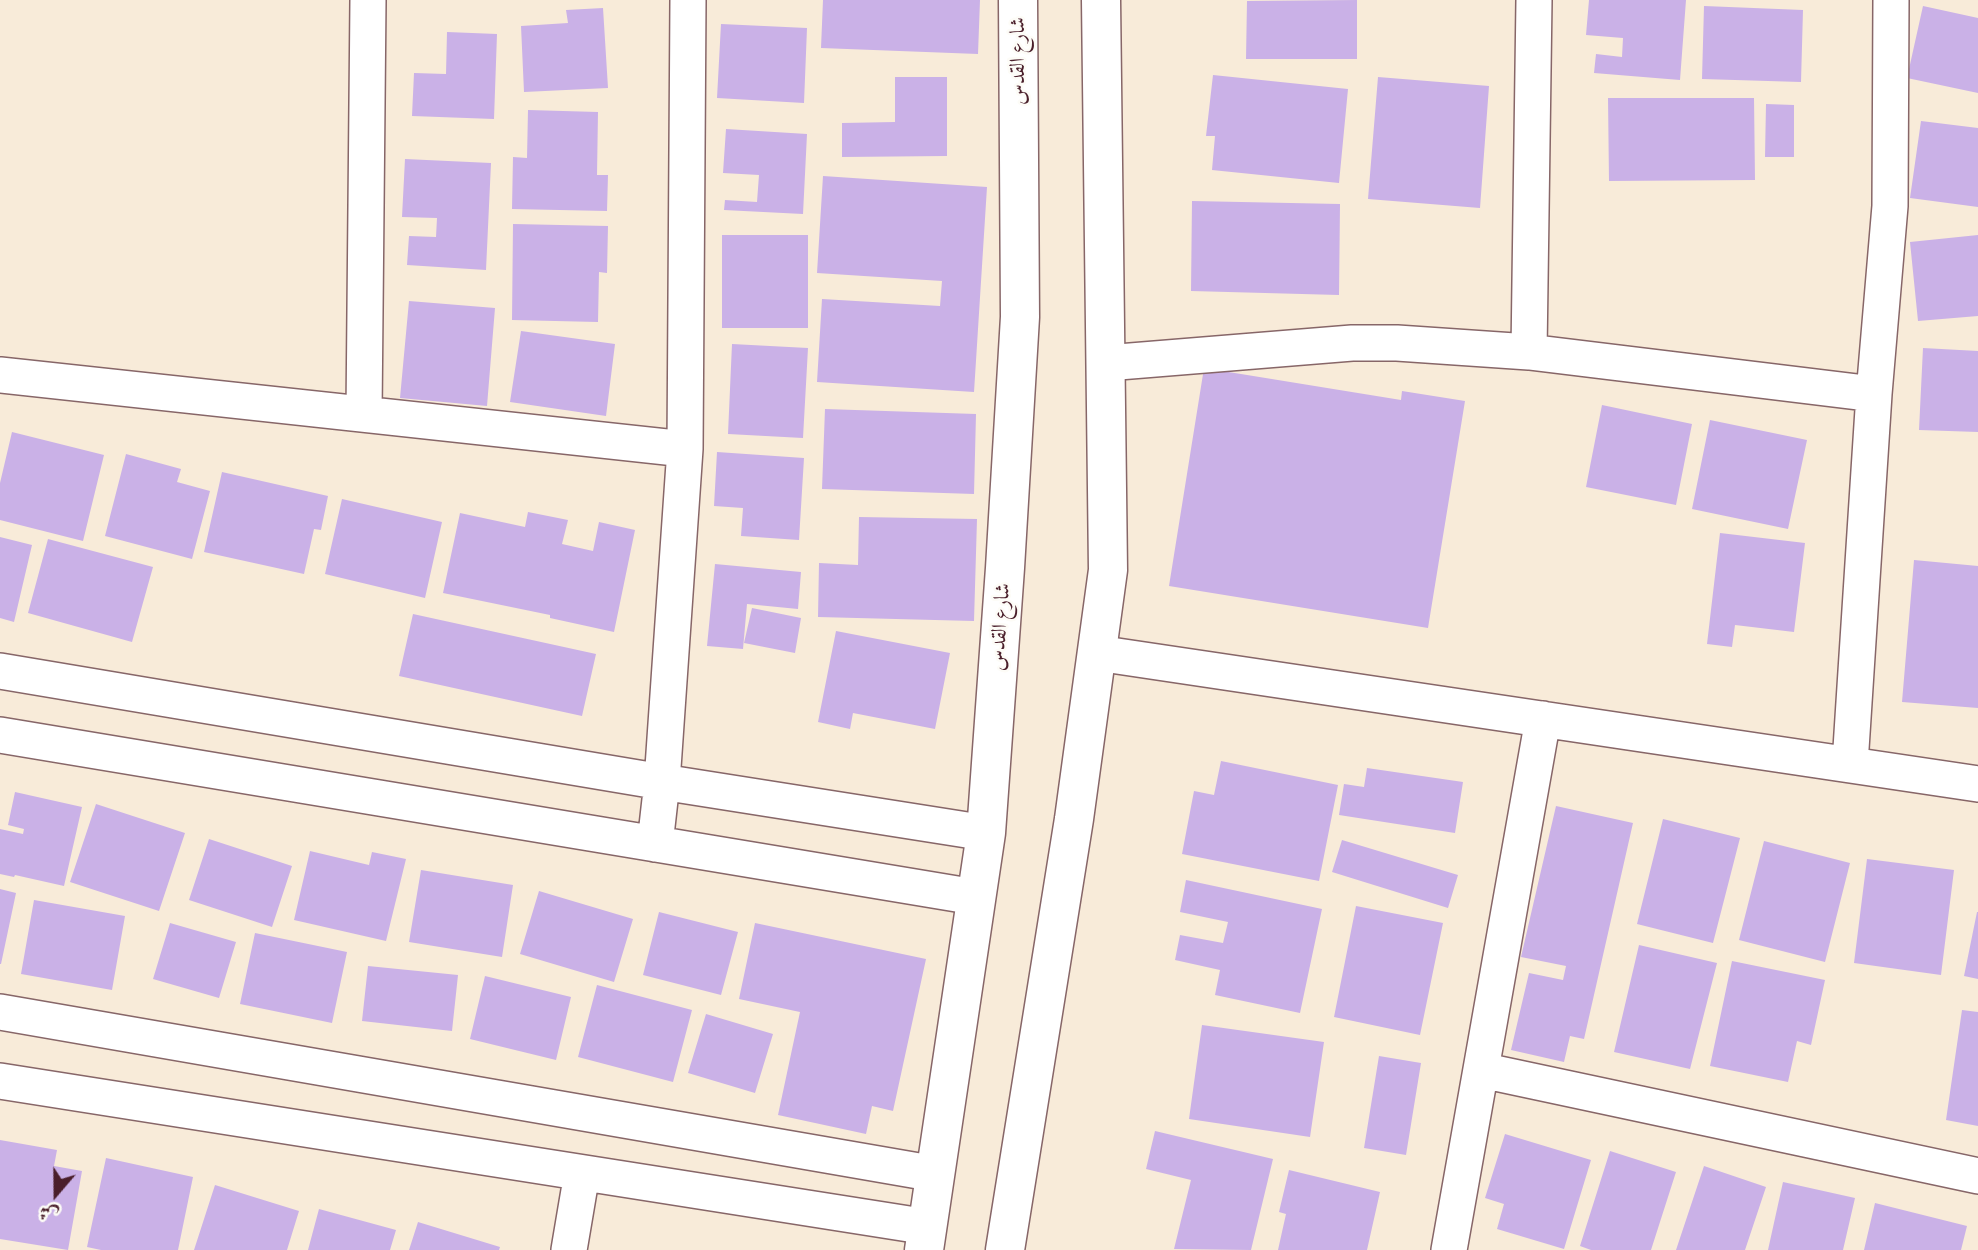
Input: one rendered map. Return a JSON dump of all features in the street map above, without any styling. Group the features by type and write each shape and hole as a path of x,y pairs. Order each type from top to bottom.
{"main road":[{"name":"شارع القدس","path":"926,1238 986,833 1020,317 1018,0"},
{"path":"1005,1250 1074,819 1108,570 1101,0"}],"street":[{"path":"364,414 368,0"},
{"path":"655,844 662,782 685,449 688,0"},
{"path":"1529,352 1534,0"},
{"path":"1850,764 1874,394 1890,206 1891,0"},
{"path":"1106,363 1352,343 1397,343 1529,352 1874,394"},
{"path":"0,375 685,449"},
{"path":"1097,653 1978,784"},
{"path":"0,671 662,782 986,833"},
{"path":"1449,1250 1543,719"},
{"path":"0,735 975,897"},
{"path":"0,1012 936,1174"},
{"path":"1481,1070 1978,1177"},
{"path":"0,1082 582,1173 926,1238"},
{"path":"569,1250 582,1173"}],"building":[{"path":"823,0 980,0 978,54 821,48"},
{"path":"1357,0 1357,59 1246,59 1247,1"},
{"path":"1589,0 1686,0 1680,80 1594,73 1596,54 1622,57 1623,38 1586,35"},
{"path":"1704,6 1803,10 1801,82 1702,79"},
{"path":"1923,6 1978,18 1978,93 1907,78"},
{"path":"603,8 608,88 524,92 521,26 568,23 566,10"},
{"path":"721,24 807,28 804,103 717,98"},
{"path":"447,32 497,34 494,119 412,116 414,73 446,74"},
{"path":"1213,75 1348,89 1339,183 1212,170 1215,136 1206,136"},
{"path":"895,77 947,77 947,156 842,157 842,123 895,122"},
{"path":"1378,77 1489,86 1480,208 1368,199"},
{"path":"1608,98 1754,98 1755,180 1609,181"},
{"path":"1766,104 1794,105 1794,157 1765,157"},
{"path":"528,110 598,112 597,175 608,175 607,211 512,209 513,157 527,158"},
{"path":"1921,121 1978,128 1978,207 1910,198"},
{"path":"726,129 807,134 803,214 724,210 725,200 757,202 759,175 723,173"},
{"path":"405,159 491,163 486,270 407,265 409,236 436,237 437,218 402,217"},
{"path":"823,176 987,187 974,392 817,382 822,299 940,306 942,281 817,273"},
{"path":"1192,201 1340,204 1339,295 1191,291"},
{"path":"513,224 608,226 607,273 599,272 598,322 512,320"},
{"path":"722,235 808,235 808,328 722,328"},
{"path":"1978,235 1978,316 1918,321 1910,242"},
{"path":"409,301 495,308 487,406 400,398"},
{"path":"521,331 615,344 606,416 510,402"},
{"path":"732,344 808,348 803,438 728,434"},
{"path":"1923,348 1978,351 1978,432 1919,430"},
{"path":"1204,368 1401,400 1402,391 1465,401 1428,628 1169,586"},
{"path":"1602,405 1692,424 1676,505 1586,487"},
{"path":"825,409 976,414 974,494 822,489"},
{"path":"1710,420 1807,440 1788,529 1692,509"},
{"path":"12,432 104,455 83,541 0,520 0,483"},
{"path":"717,452 804,458 799,540 741,536 743,508 714,506"},
{"path":"126,454 181,469 177,482 210,491 192,559 105,536"},
{"path":"222,472 328,496 321,530 314,529 304,574 204,552"},
{"path":"342,499 442,522 425,598 325,574"},
{"path":"528,512 568,520 562,544 593,551 599,522 635,530 614,632 550,618 550,615 443,593 460,513 525,527"},
{"path":"859,517 977,519 974,621 818,617 819,563 858,565"},
{"path":"1720,533 1805,543 1794,632 1735,625 1732,647 1707,644"},
{"path":"0,537 32,545 14,622 0,618"},
{"path":"48,539 153,567 132,642 28,613"},
{"path":"1914,560 1978,566 1978,708 1902,702"},
{"path":"715,564 801,572 798,609 747,604 743,649 707,646"},
{"path":"752,608 801,618 795,653 744,643"},
{"path":"413,614 596,654 582,716 399,676"},
{"path":"836,631 950,653 935,729 853,713 850,729 818,722"},
{"path":"1221,761 1338,785 1319,881 1182,854 1194,791 1214,795"},
{"path":"1367,768 1463,782 1455,833 1339,815 1344,784 1364,787"},
{"path":"15,792 82,807 64,886 0,874 0,829 23,834 24,829 8,825"},
{"path":"96,804 185,833 159,911 70,882"},
{"path":"1556,806 1633,823 1584,1039 1570,1036 1564,1062 1511,1050 1529,973 1563,980 1566,966 1521,957"},
{"path":"1663,819 1740,838 1713,943 1637,924"},
{"path":"209,839 292,866 272,927 189,900"},
{"path":"1342,840 1458,875 1448,908 1332,872"},
{"path":"1764,841 1850,863 1825,962 1739,940"},
{"path":"310,851 369,865 372,852 406,859 386,941 294,920"},
{"path":"1867,859 1954,870 1941,975 1854,963"},
{"path":"421,870 513,885 502,957 409,942"},
{"path":"1186,880 1322,909 1300,1013 1215,995 1220,970 1175,960 1180,935 1223,943 1228,922 1180,912"},
{"path":"0,889 16,893 1,964 0,964"},
{"path":"539,891 633,919 614,982 520,954"},
{"path":"34,900 125,916 112,990 21,974"},
{"path":"1356,906 1443,923 1420,1035 1334,1017"},
{"path":"659,912 738,932 721,995 643,975"},
{"path":"1978,912 1978,979 1964,976"},
{"path":"170,923 236,942 219,998 153,979"},
{"path":"755,923 926,959 893,1111 872,1106 866,1134 778,1115 800,1012 739,999"},
{"path":"255,933 347,952 332,1023 240,1004"},
{"path":"1639,945 1717,963 1690,1069 1614,1052"},
{"path":"1732,961 1825,980 1811,1045 1797,1041 1788,1082 1710,1066"},
{"path":"368,966 458,975 452,1031 362,1021"},
{"path":"485,976 571,997 556,1060 470,1039"},
{"path":"597,985 692,1010 673,1082 578,1057"},
{"path":"1962,1010 1978,1012 1978,1126 1946,1120"},
{"path":"706,1014 773,1034 755,1093 688,1073"},
{"path":"1202,1025 1324,1042 1310,1137 1189,1119"},
{"path":"1379,1056 1421,1063 1406,1155 1364,1148"},
{"path":"1155,1131 1273,1159 1251,1250 1174,1249 1191,1180 1146,1169"},
{"path":"1505,1134 1591,1160 1564,1249 1497,1229 1504,1204 1485,1198"},
{"path":"0,1140 57,1150 54,1166 82,1171 68,1250 0,1239"},
{"path":"1610,1151 1676,1172 1651,1250 1591,1250 1580,1246"},
{"path":"106,1158 193,1177 178,1250 101,1250 87,1247"},
{"path":"1704,1166 1766,1187 1745,1250 1676,1250"},
{"path":"1289,1170 1380,1192 1367,1250 1278,1250 1286,1214 1279,1212"},
{"path":"1783,1182 1855,1198 1843,1250 1768,1250"},
{"path":"215,1185 299,1211 287,1250 194,1250"},
{"path":"1875,1203 1967,1226 1961,1250 1864,1250"},
{"path":"319,1209 396,1230 390,1250 308,1250"},
{"path":"418,1222 500,1247 499,1250 409,1250"}]}
